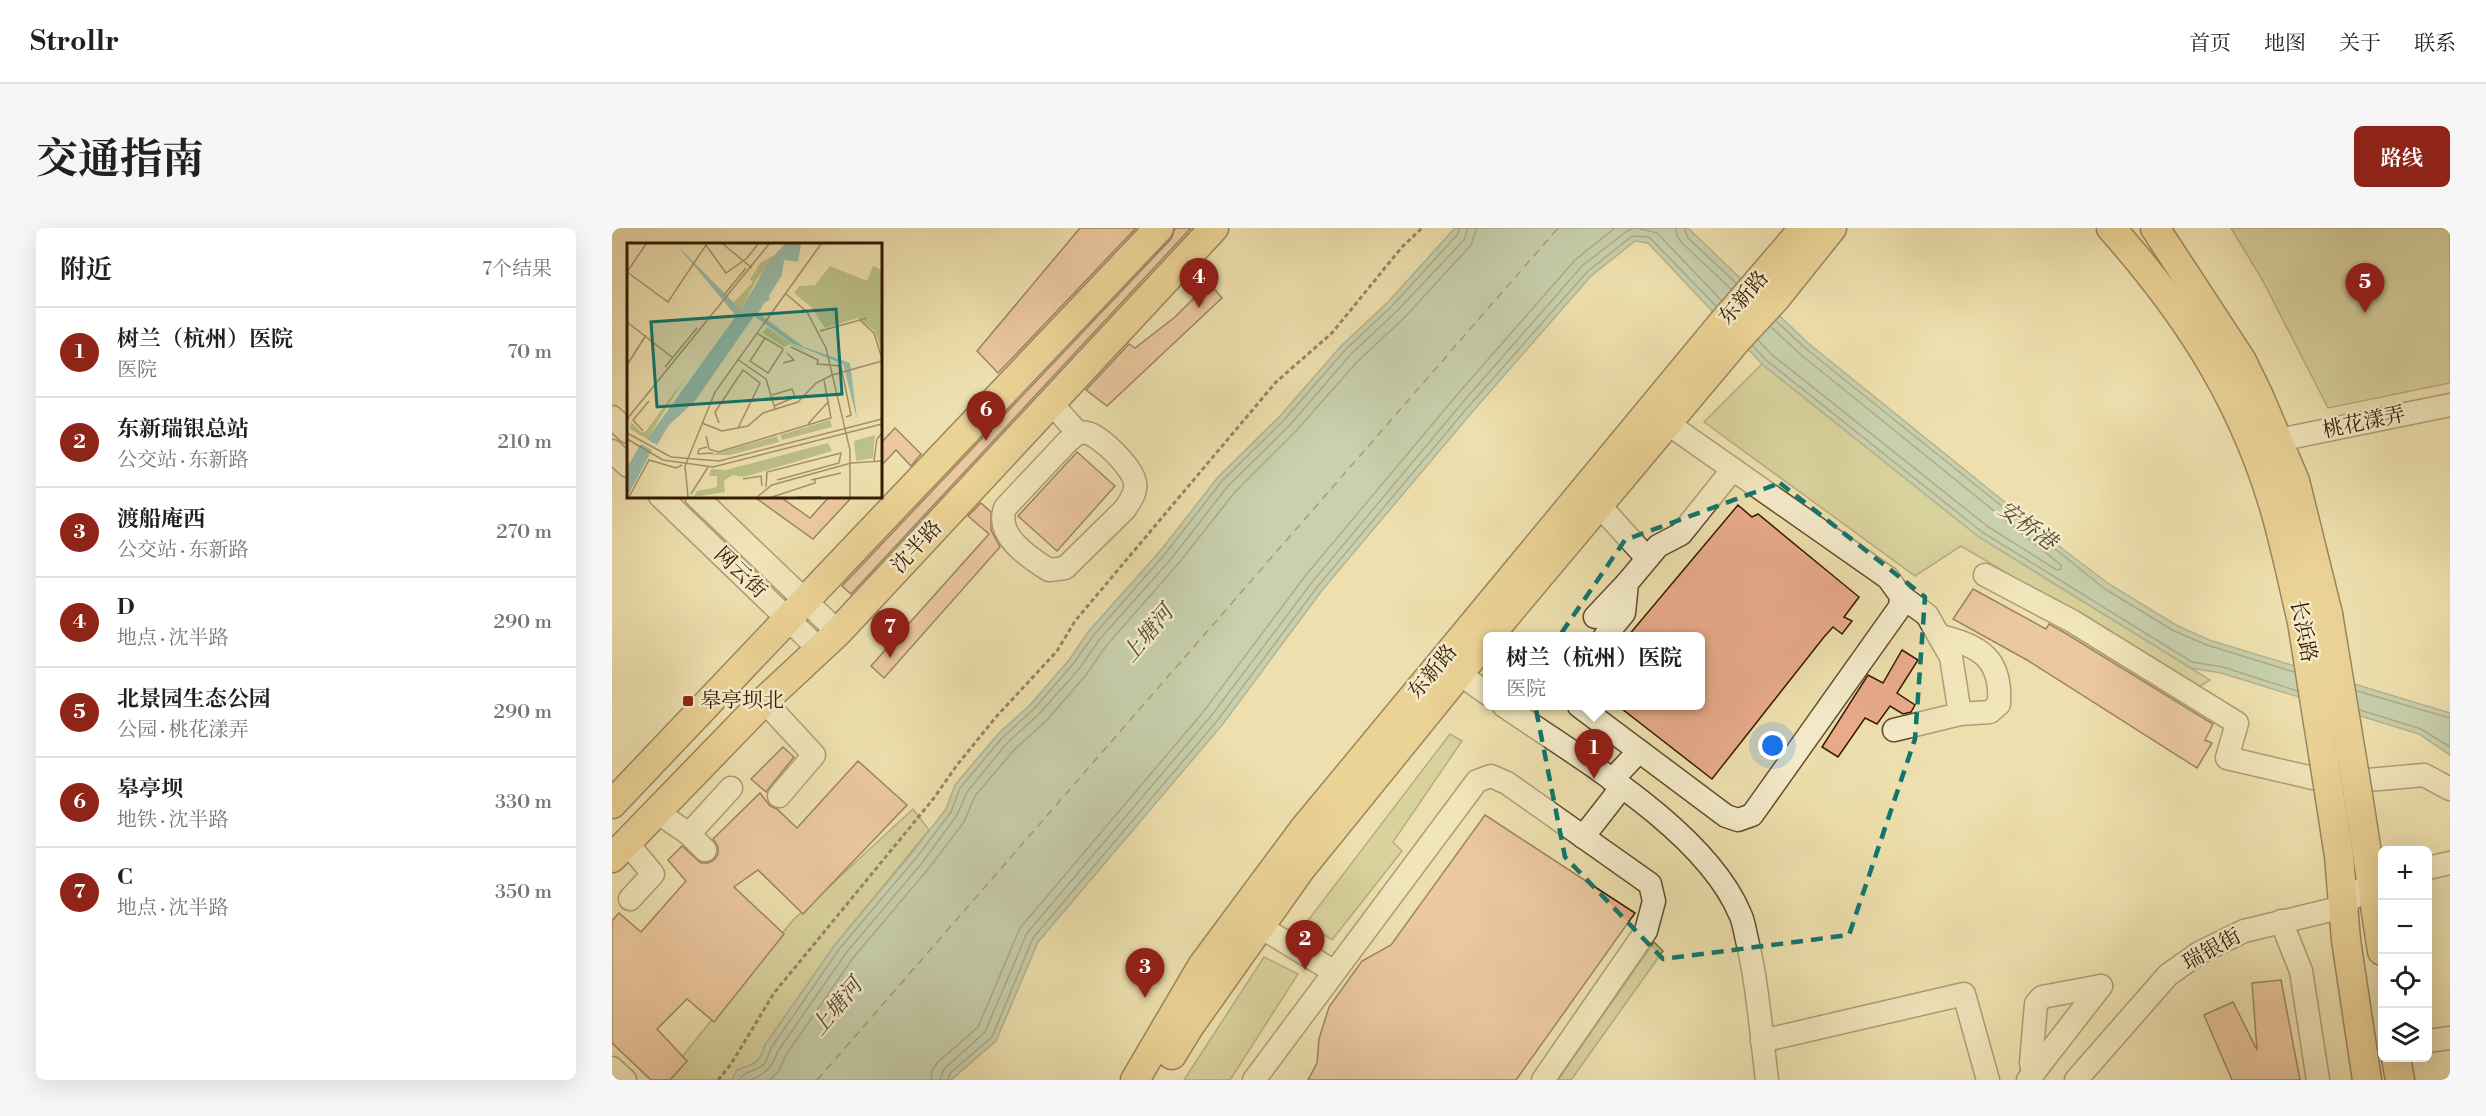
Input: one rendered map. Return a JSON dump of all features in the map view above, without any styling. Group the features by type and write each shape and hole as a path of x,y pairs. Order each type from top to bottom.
{"main road":[{"name":"沈半路","path":"612,804 1159,228"},
{"name":"沈半路","path":"619,850 764,701 829,641 1214,228"},
{"name":"东新路","path":"1768,289 1804,228"},
{"name":"东新路","path":"1135,1080 1202,966 1303,830 1450,667 1728,334 1768,289 1832,228"},
{"name":"长浜路","path":"2111,228 2152,274 2179,310 2204,348 2239,416 2315,618 2377,878 2379,900"},
{"name":"长浜路","path":"2156,228 2242,361 2279,440 2295,481 2315,618 2330,798 2367,1080"},
{"name":"东新路","path":"1492,632 1667,423 1728,334"},
{"name":"东新路","path":"1158,1080 1189,1027 1259,926 1450,667 1483,641"},
{"path":"2397,1062 2400,1080"}],"street":[{"path":"1051,403 1078,433 1088,433 1098,438 1131,469 1136,484 1132,498 1125,509 1065,568 1049,570 1016,543 1004,530 1001,519 1005,508 1078,433"},
{"name":"桃花漾弄","path":"2279,440 2450,405"},
{"path":"612,417 627,431"},
{"path":"1667,423 1888,578 1900,596 1927,615 1951,657 1960,714"},
{"path":"612,450 627,465"},
{"path":"1600,627 1624,613 1627,583 1658,546 1681,534 1733,469"},
{"name":"网云街","path":"662,498 797,610 829,641"},
{"name":"网云街","path":"698,498 797,610"},
{"path":"1599,505 1647,558"},
{"path":"1985,575 2072,621 2237,723 2227,758 2334,783 2424,775 2450,789"},
{"path":"1586,710 1726,816 1738,820 1752,815 1893,619 1900,607 1900,596"},
{"path":"1894,730 1960,714 1990,712 1999,704 2000,689 1994,666 1985,654 1963,642 1940,636"},
{"path":"1450,667 1483,690"},
{"path":"764,701 814,754 779,796"},
{"path":"1511,710 1617,784 1692,845 1716,873 1740,914 1753,965 1767,1080"},
{"path":"1583,837 1639,751"},
{"path":"1254,1080 1333,971 1477,781 1491,776 1507,783 1650,884 1654,901 1646,931 1543,1080"},
{"path":"689,834 731,788"},
{"path":"657,812 689,834 705,850"},
{"path":"619,850 653,874 630,899"},
{"path":"2432,867 2450,863"},
{"path":"2343,907 2377,878"},
{"name":"瑞银街","path":"2076,1080 2168,975 2199,952 2244,931 2343,907"},
{"path":"2281,921 2301,971 2318,1080"},
{"path":"1259,926 1333,971"},
{"path":"1762,1041 1964,994 1988,1080"},
{"path":"2432,1040 2450,1038"},
{"path":"612,1068 625,1080"}],"path":[{"path":"718,1080 731,1064 774,993 934,798 996,717 1057,651 1075,621 1276,382 1332,333 1402,247 1422,228"}],"highlighted area":[{"path":"1780,483 1925,597 1915,739 1849,935 1663,959 1565,857 1530,679 1625,540"}],"green space":[{"path":"2231,228 2450,228 2450,383 2328,408 2263,281"},
{"path":"1762,364 1979,537 2210,680 2199,687 1961,546 1915,576 1704,422"},
{"path":"1450,734 1462,741 1393,842 1402,851 1332,940 1306,923"},
{"path":"913,809 929,830 835,945 765,1045 758,1060 737,1070 732,1080 663,1080 793,920"},
{"path":"1654,942 1663,951 1571,1080 1558,1080"},
{"path":"1264,957 1298,974 1230,1080 1184,1080"}],"water":[{"path":"1455,228 1688,228 1808,343 2109,584 2176,625 2209,640 2450,713 2450,755 2419,734 2221,673 2191,668 1979,537 1762,364 1648,243 1635,241 1591,276 1473,411 1323,589 1222,725 1038,942 996,1041 951,1080 732,1080 737,1070 758,1060 765,1045 835,945 946,809 955,785 998,734 1030,705 1069,660 1088,632 1161,550 1218,477 1280,416 1341,346 1388,302"}],"building":[{"path":"1080,228 1136,228 998,373 977,351"},
{"path":"1175,228 1191,228 851,594 842,586 1171,239"},
{"path":"1209,283 1222,298 1107,406 1086,390 1129,344 1135,348 1175,317"},
{"path":"895,428 921,454 911,466 896,450 882,465 882,442"},
{"path":"1077,452 1115,486 1057,551 1018,516"},
{"path":"756,498 782,498 810,518 828,498 851,498 813,539"},
{"path":"981,503 991,512 991,530 1000,547 884,678 871,666 989,534 968,516"},
{"path":"1738,505 1752,517 1758,514 1859,597 1844,617 1852,621 1842,634 1833,627 1824,637 1712,779 1623,710 1705,710 1705,632 1631,632"},
{"path":"1973,589 2046,629 2049,624 2065,633 2213,724 2205,740 2212,743 2197,768 2027,660 1953,619"},
{"path":"1902,650 1918,660 1897,693 1915,705 1911,712 1903,714 1890,706 1877,724 1865,718 1838,757 1822,747 1868,675 1883,683"},
{"path":"783,747 794,757 766,792 751,779"},
{"path":"858,761 907,805 803,914 758,870 734,887 784,934 714,1022 687,999 657,1029 687,1061 670,1080 651,1080 612,1043 612,921 619,913 641,932 686,881 668,860 682,846 701,863 714,860 718,854 718,847 713,839 760,793 770,806 777,809 797,828"},
{"path":"1485,815 1635,913 1516,1080 1308,1080 1317,1063 1319,1039 1329,1007 1362,961 1391,945"},
{"path":"2281,980 2300,1080 2232,1080 2204,1015 2233,1002 2257,1050 2252,983"}],"ferry route":[{"path":"817,1080 1558,228"}],"place":[{"name":"D","path":"1199,308"},
{"name":"北景园生态公园","path":"2365,313"},
{"name":"皋亭坝","path":"986,441"},
{"name":"C","path":"890,658"},
{"name":"皋亭坝北","path":"688,701"},
{"name":"树兰（杭州）医院","path":"1594,779"},
{"name":"东新瑞银总站","path":"1305,970"},
{"name":"渡船庵西","path":"1145,998"}],"water label":[{"name":"安桥港","path":"2027,526"},
{"name":"上塘河","path":"1148,634"},
{"name":"上塘河","path":"837,1007"}]}
